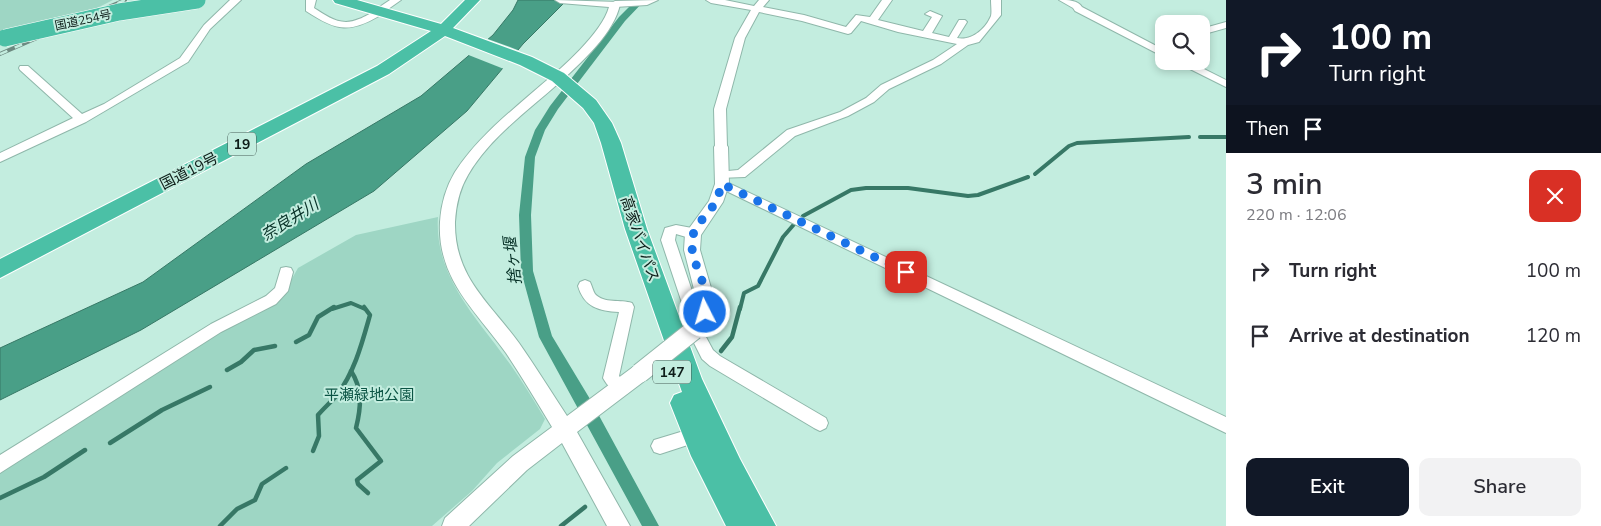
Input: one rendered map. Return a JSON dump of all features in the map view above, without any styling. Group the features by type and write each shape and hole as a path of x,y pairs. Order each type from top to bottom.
{"highway":[{"name":"国道254号","path":"2,39 103,16 197,0"},
{"path":"326,0 378,12"},
{"path":"340,0 445,34"},
{"name":"国道19号","path":"0,269 402,59 445,34 472,0"},
{"name":"高家バイパス","path":"445,34 559,84 598,115 611,143 636,229 695,340 689,380 730,469 761,526"},
{"name":"高家バイパス","path":"559,84 588,124 601,151 619,216 681,400 714,475 742,526"}],"street":[{"path":"0,158 82,120 184,60 207,26 220,12 236,0"},
{"path":"311,0 308,9 334,25 351,26 396,0"},
{"path":"560,0 615,3 650,1"},
{"path":"711,0 804,18 848,31 860,17 872,21 896,34 926,35 965,43"},
{"path":"453,526 520,463 640,374 695,340 707,305 692,250 693,234 716,202 722,180 720,109 740,38 756,9 764,0"},
{"path":"872,21 887,0"},
{"path":"722,180 741,174 790,133 816,125 861,105 885,87 937,62 965,43 976,40 996,15 996,0"},
{"path":"1064,0 1077,6 1078,10 1155,50"},
{"path":"615,3 612,16 604,28 559,84 493,137 465,169 453,189 448,212 447,230 449,250 454,266 467,289 571,426 619,526"},
{"path":"926,35 937,16 930,14"},
{"path":"952,39 962,22"},
{"path":"1210,29 1226,25"},
{"path":"1150,47 1155,46"},
{"path":"24,68 82,120"},
{"path":"1197,70 1226,84"},
{"path":"722,180 1226,425"},
{"path":"693,234 675,229 670,231 668,240 695,340 715,361 820,423"},
{"path":"0,465 216,328 271,300 281,291 286,272"},
{"path":"585,286 586,295 597,304 627,307 611,378 622,388"},
{"path":"660,446 697,435"}],"green space":[{"path":"0,0 113,0 89,12 0,31"},
{"name":"平瀬緑地公園","path":"438,217 439,239 443,259 460,296 515,371 545,419 540,429 497,463 472,491 432,526 0,526 0,470 205,337 260,312 273,304 286,289 298,268 356,235"}],"water":[{"name":"奈良井川","path":"518,0 567,0 523,44 467,111 374,191 141,330 0,400 0,348 143,282 306,164 421,96 493,35 513,10"}],"pier":[{"path":"485,38 520,51 504,69 466,54"}],"waterway":[{"name":"捨ヶ堰","path":"641,0 622,19 554,108 540,130 530,157 525,215 527,271 546,337 585,404 651,526"},
{"path":"1035,174 1069,146 1077,143 1189,137"},
{"path":"1200,137 1226,137"},
{"path":"803,216 851,190 908,188 968,196 978,195 1028,177"},
{"path":"740,309 744,293 758,286 783,237 796,222"},
{"path":"332,309 351,303 365,309"},
{"path":"296,342 309,335 318,317 334,307"},
{"path":"351,371 370,315 364,307"},
{"path":"721,351 732,337 740,307"},
{"path":"227,370 241,362 254,350 275,346"},
{"path":"313,451 319,436 318,415 337,395 351,371"},
{"path":"351,371 358,385 360,399 356,428 381,461 357,480 358,484 368,493"},
{"path":"110,443 162,410 210,387"},
{"path":"0,498 44,477 85,450"},
{"path":"220,526 237,509 255,500 262,484 286,468"},
{"path":"561,526 585,507"}],"railway":[{"path":"0,54 125,0"}],"route":[{"path":"705,312 707,305 705,292 692,250 693,234 716,202 722,184 906,272"}]}
